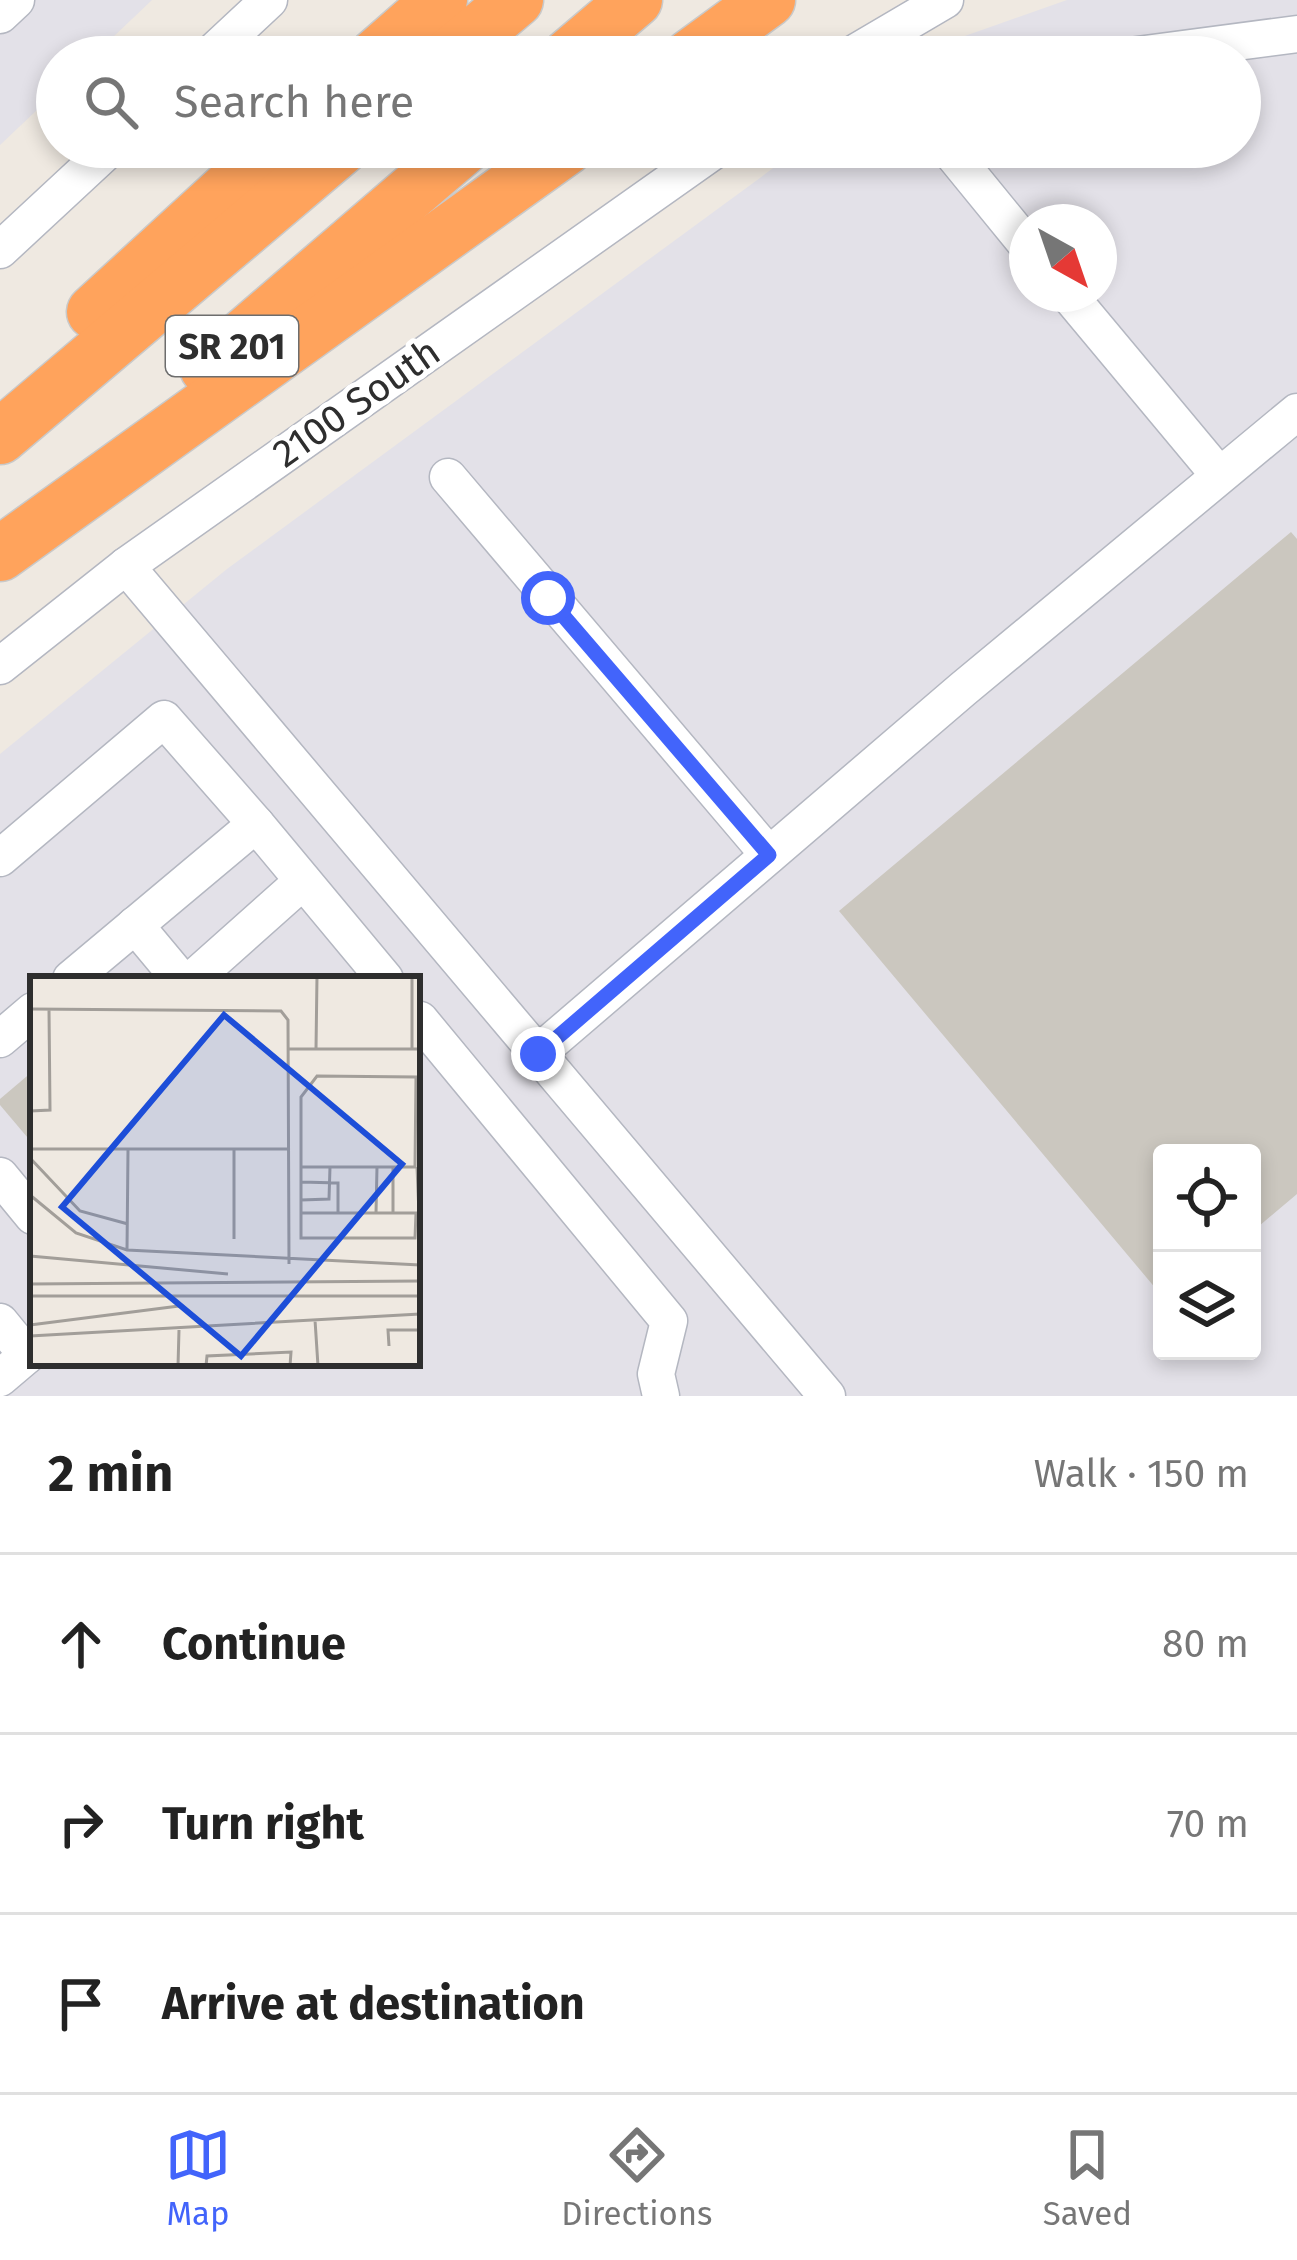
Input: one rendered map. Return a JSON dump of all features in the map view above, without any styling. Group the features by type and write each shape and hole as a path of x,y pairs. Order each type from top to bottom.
{"highway":[{"path":"399,36 440,0"},
{"path":"473,36 516,0"},
{"path":"593,36 635,0"},
{"path":"719,36 768,0"},
{"path":"0,403 252,168"},
{"name":"SR 201","path":"0,437 317,168"},
{"name":"SR 201","path":"0,549 440,168"},
{"path":"0,549 537,168"}],"street":[{"path":"0,14 16,0"},
{"path":"230,36 269,0"},
{"path":"889,36 945,0"},
{"path":"1261,39 1297,34"},
{"path":"0,250 88,168"},
{"name":"2100 South","path":"0,666 126,566 689,168"},
{"path":"971,168 1009,220"},
{"path":"1083,312 1219,476"},
{"path":"538,1054 1297,412"},
{"path":"448,477 769,855"},
{"path":"126,566 827,1396"},
{"path":"0,858 164,718 304,881 365,972"},
{"path":"93,972 135,926 256,824"},
{"path":"196,976 304,881"},
{"path":"135,926 177,976"},
{"path":"0,1039 30,1014"},
{"path":"420,1022 669,1321 656,1374 661,1396"},
{"path":"0,1176 30,1212"},
{"path":"0,1322 20,1361"}],"shaded area":[{"path":"0,0 152,0 114,36 36,36 36,111 0,145"},
{"path":"1067,0 1297,0 1297,1396 0,1396 0,754 227,569 773,168 1261,168 1261,36 965,36"}],"building":[{"path":"1291,532 1297,539 1297,1194 1261,1224 1261,1144 1153,1144 1153,1285 839,911"},
{"path":"30,1074 30,1140 0,1105 0,1099"}],"route":[{"path":"538,1054 769,855 548,598"}]}
